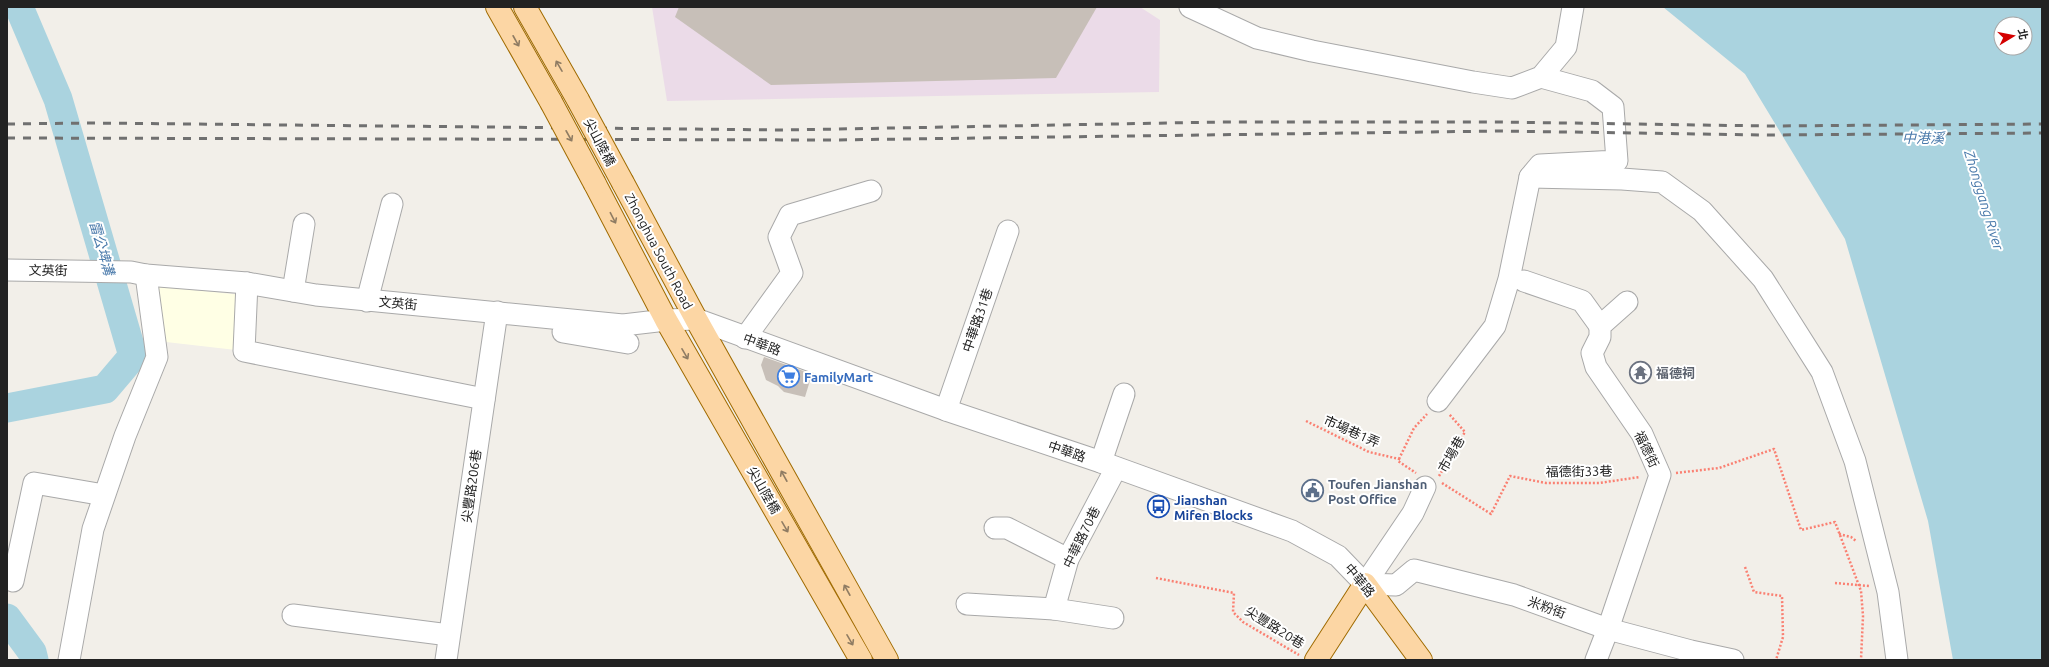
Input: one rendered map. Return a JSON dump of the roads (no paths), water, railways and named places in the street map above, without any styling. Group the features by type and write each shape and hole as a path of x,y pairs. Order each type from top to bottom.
{"main road":[{"name":"尖山陸橋","path":"497,7 551,102 595,184"},
{"name":"尖山陸橋","path":"525,7 623,183"},
{"name":"Zhonghua South Road","path":"623,183 696,319"},
{"name":"Zhonghua South Road","path":"595,184 666,320"},
{"name":"尖山陸橋","path":"696,319 887,660"},
{"name":"尖山陸橋","path":"666,320 861,660"},
{"path":"1309,658 1365,584"},
{"name":"中華路","path":"1365,584 1421,660"}],"street":[{"path":"1190,7 1257,38 1312,51 1512,88 1541,77 1566,47 1573,7"},
{"path":"1438,402 1495,326 1509,279 1530,177 1540,165 1617,161 1613,107 1592,91 1541,77"},
{"path":"1530,177 1622,179 1662,182 1702,211 1762,279 1822,372 1855,462 1887,587 1897,660"},
{"path":"745,338 792,273 779,237 790,215 871,191"},
{"path":"367,300 392,204"},
{"path":"293,291 304,224"},
{"name":"中華路31巷","path":"946,410 1008,231"},
{"name":"文英街","path":"7,270 88,270 138,273 247,283 293,291 367,300 623,325 666,320"},
{"path":"68,660 94,529 104,495 157,356 138,273"},
{"path":"1524,281 1582,301 1600,326 1627,302"},
{"path":"247,283 244,351 484,399"},
{"path":"497,312 506,322 628,343"},
{"name":"尖豐路206巷","path":"446,660 497,312"},
{"name":"中華路","path":"666,320 696,319 946,410 1109,465 1292,531 1338,556 1365,584"},
{"name":"福德街","path":"1596,660 1608,629 1660,474 1642,434 1596,366 1592,353 1600,336 1600,326"},
{"name":"中華路70巷","path":"1054,609 1068,559 1109,465 1124,394"},
{"path":"13,581 34,483 104,495"},
{"path":"1365,584 1413,513 1431,483"},
{"path":"996,528 1007,528 1068,559"},
{"name":"米粉街","path":"1365,584 1396,585 1414,570 1514,595 1608,629 1691,651 1733,660"},
{"path":"967,604 1054,609 1113,618"},
{"path":"293,615 449,635"}],"water":[{"name":"中港溪","path":"1663,7 2042,7 2042,660 1953,660 1928,521 1845,239 1745,74"}],"waterway":[{"name":"雷公埤溝","path":"7,408 105,389 133,356 58,99 19,7"},
{"name":"雷公埤溝","path":"7,618 32,652 34,660"}],"railway":[{"path":"7,124 90,123 783,130 1222,122 1500,122 1768,126 2042,124"},
{"path":"7,138 832,140 1500,131 1767,135 2042,133"}],"place":[{"name":"福德祠","path":"1641,373"},
{"name":"FamilyMart","path":"788,377"},
{"name":"Toufen Jianshan Post Office","path":"1312,491"},
{"name":"Jianshan Mifen Blocks","path":"1159,507"}],"water label":[{"name":"Zhonggang River","path":"1984,200"}]}
